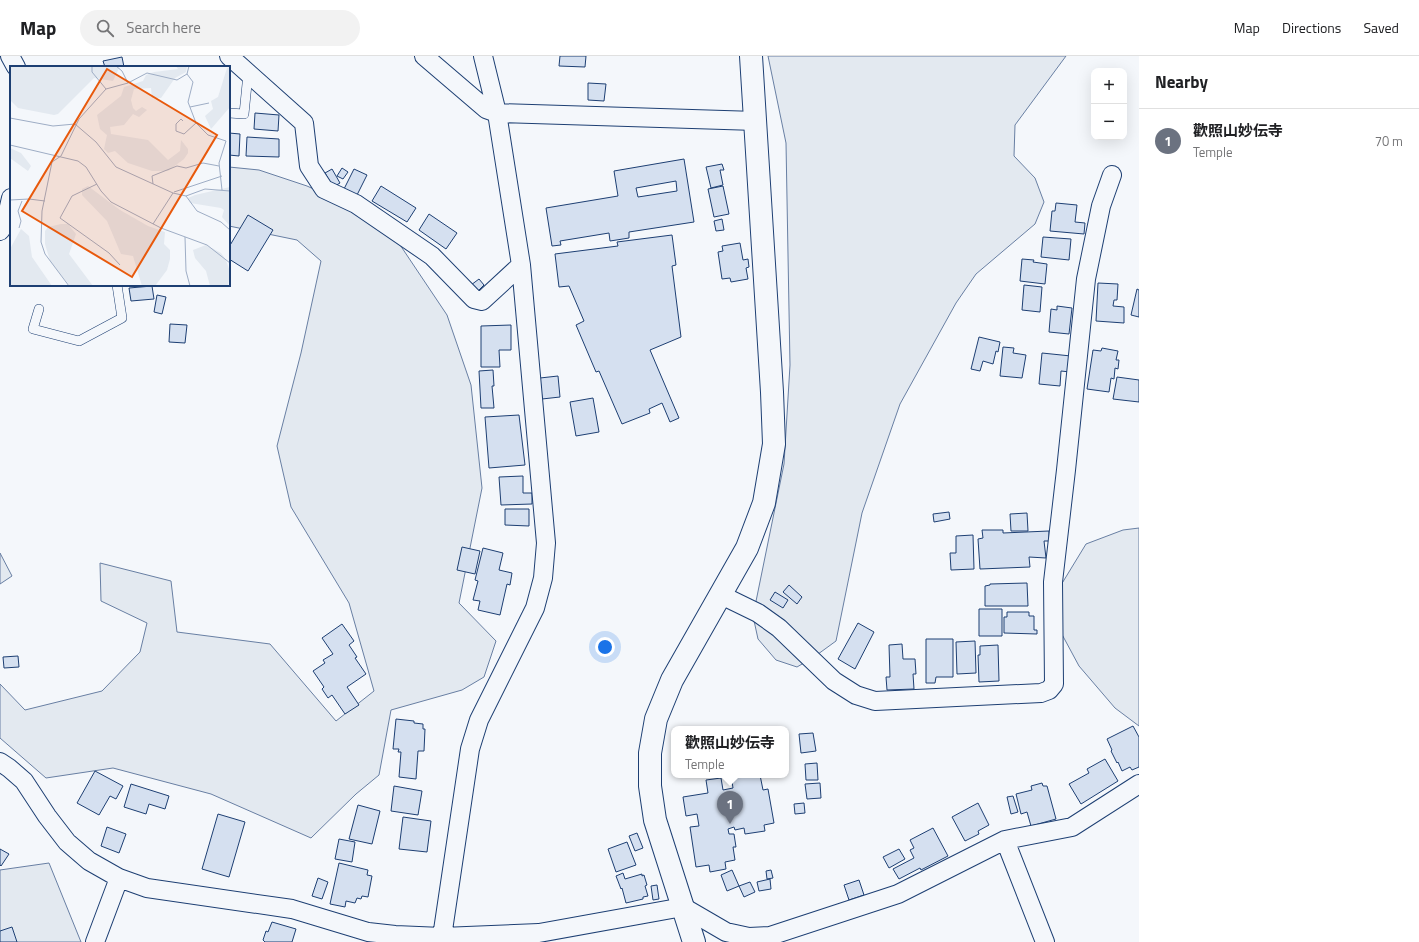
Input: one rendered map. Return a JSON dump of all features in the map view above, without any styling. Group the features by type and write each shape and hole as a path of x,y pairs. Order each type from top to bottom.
{"street":[{"path":"10,56 15,66"},
{"path":"229,56 304,123 309,166 324,189 356,204 432,256 474,299 482,301 522,265"},
{"path":"424,56 486,108 496,113 756,121"},
{"path":"443,940 470,749 479,720 535,608 543,578 546,543 522,265 496,113 483,56"},
{"path":"694,942 654,820 650,786 650,753 656,719 672,680 747,548 764,503 774,444 751,56"},
{"path":"721,595 758,613 779,628 834,681 856,695 875,701 1041,693 1050,690 1054,684 1053,582 1086,279 1101,206 1112,175"},
{"path":"5,227 10,203"},
{"path":"3,769 24,782 67,842 89,861 119,878 147,888 292,909 368,932 443,940 539,933 682,907 726,932 749,938 770,936 898,894 1005,840 1072,827 1139,784"},
{"path":"1005,840 1045,942"},
{"path":"95,942 119,878"}],"lane":[{"path":"230,113 244,114 248,74"},
{"path":"39,309 33,329 78,341 122,318 117,286"}],"shaded area":[{"path":"768,56 1066,56 1015,125 1014,156 1035,178 1044,202 1035,224 976,274 956,303 900,404 862,513 836,641 797,667 776,660 758,639 753,616 784,464 790,365 786,143"},
{"path":"230,167 259,170 307,186 384,221 447,315 471,385 482,488 459,603 496,641 484,677 462,690 391,710 379,775 356,794 311,838 211,794 113,768 46,778 0,738 0,684 25,710 102,691 140,652 147,623 101,601 100,563 171,581 177,632 270,644 336,721 374,691 349,603 291,507 277,446 301,353 321,261 297,240 230,226"},
{"path":"1139,528 1139,726 1115,708 1079,666 1058,627 1061,585 1086,544 1123,530"},
{"path":"0,553 12,576 0,584"},
{"path":"49,863 81,942 0,942 0,870"}],"building":[{"path":"560,56 586,56 585,67 559,66"},
{"path":"122,57 124,66 105,66 103,61"},
{"path":"588,83 606,84 604,101 588,100"},
{"path":"255,113 279,115 278,131 254,129"},
{"path":"230,133 240,134 239,156 230,155"},
{"path":"247,137 279,139 279,157 246,156"},
{"path":"684,159 694,222 629,232 629,238 610,241 609,233 560,241 561,245 552,246 546,208 618,196 614,171","holes":["676,181 677,191 638,197 636,188"]},
{"path":"722,164 724,170 720,170 723,185 711,188 706,167"},
{"path":"342,168 348,172 343,179 337,176"},
{"path":"332,169 340,183 333,187 325,173"},
{"path":"354,169 367,175 356,197 343,191"},
{"path":"381,186 416,208 407,222 372,201"},
{"path":"723,186 729,214 714,217 708,189"},
{"path":"1056,203 1077,205 1075,222 1085,223 1084,234 1050,231 1052,211 1055,211"},
{"path":"429,214 457,233 446,249 419,230"},
{"path":"248,215 273,230 248,271 230,260 230,245"},
{"path":"722,219 724,230 716,231 714,221"},
{"path":"672,235 676,265 672,266 681,337 650,350 679,418 670,422 662,403 649,409 650,413 622,424 599,371 596,372 576,325 584,321 569,286 559,287 555,254 618,246 617,242"},
{"path":"1043,237 1071,239 1069,260 1041,257"},
{"path":"740,243 743,260 748,259 749,267 746,268 748,279 731,282 730,278 722,279 718,252 723,251 722,246"},
{"path":"1022,259 1034,260 1033,262 1047,264 1045,284 1020,281"},
{"path":"479,279 484,285 477,292 471,285"},
{"path":"1098,283 1118,284 1117,300 1114,300 1113,306 1124,307 1124,323 1096,321"},
{"path":"1024,285 1042,287 1040,312 1022,310"},
{"path":"152,286 154,299 131,301 129,288"},
{"path":"1137,289 1139,290 1139,317 1131,315"},
{"path":"157,295 166,297 162,314 154,312"},
{"path":"1057,306 1072,308 1069,334 1049,332 1051,309 1057,310"},
{"path":"170,324 187,325 185,343 169,342"},
{"path":"511,325 511,350 499,350 500,367 481,367 481,326"},
{"path":"979,337 1000,342 993,364 983,361 980,371 971,369"},
{"path":"1003,347 1014,348 1013,353 1026,355 1022,378 1000,376"},
{"path":"1102,348 1118,351 1116,360 1119,360 1118,369 1115,368 1114,379 1111,378 1109,392 1087,389 1093,350 1101,351"},
{"path":"1042,353 1071,356 1070,372 1061,371 1060,386 1039,384"},
{"path":"493,370 494,386 492,386 494,408 481,408 479,371"},
{"path":"558,376 560,397 542,399 540,378"},
{"path":"1117,377 1139,380 1139,402 1113,399"},
{"path":"593,398 599,432 576,436 570,402"},
{"path":"519,415 525,465 489,468 485,417"},
{"path":"523,476 523,493 532,493 532,504 501,505 499,477"},
{"path":"505,509 529,509 529,526 505,525"},
{"path":"949,512 950,519 934,522 933,514"},
{"path":"1027,513 1028,531 1011,531 1010,514"},
{"path":"982,530 1003,530 1003,533 1049,531 1049,541 1044,541 1046,558 1029,557 1030,567 980,569 978,539 983,538"},
{"path":"973,535 974,569 951,570 950,553 956,553 956,536"},
{"path":"462,547 480,551 475,574 457,570"},
{"path":"483,548 503,553 499,570 512,573 510,585 507,584 500,615 478,610 480,601 473,600 478,581 475,580"},
{"path":"1027,583 1028,606 985,606 985,586 990,584"},
{"path":"789,585 802,597 797,604 783,592"},
{"path":"775,592 788,600 783,608 770,600"},
{"path":"979,609 1002,609 1002,636 979,636"},
{"path":"1007,612 1029,612 1029,616 1034,616 1034,630 1037,630 1037,634 1004,633 1004,617 1007,617"},
{"path":"858,623 874,632 855,669 838,659"},
{"path":"342,624 354,641 349,645 357,657 355,658 366,674 347,687 359,705 345,714 332,695 328,698 322,689 324,687 313,671 325,663 323,660 333,654 322,638"},
{"path":"926,639 953,639 953,677 936,677 935,683 926,683"},
{"path":"975,641 976,673 957,674 956,642"},
{"path":"902,644 903,659 915,659 916,674 913,674 914,689 887,690 886,677 890,677 889,645"},
{"path":"998,645 999,681 979,682 978,655 980,655 980,646"},
{"path":"18,656 19,667 4,668 3,657"},
{"path":"396,719 414,721 414,723 423,724 423,729 425,729 424,751 418,751 416,779 399,777 401,752 398,752 399,749 393,749"},
{"path":"1133,726 1139,737 1139,767 1132,770 1130,767 1122,771 1111,751 1112,750 1107,739"},
{"path":"813,733 816,751 801,753 799,734"},
{"path":"1105,759 1118,781 1081,804 1069,784 1089,773 1087,769"},
{"path":"817,763 818,780 806,780 805,764"},
{"path":"95,771 123,786 116,799 110,796 99,815 77,803"},
{"path":"721,778 723,790 733,788 731,778 761,778 763,790 768,789 774,823 764,825 765,831 745,834 744,828 735,830 734,827 728,829 729,834 734,834 736,847 733,847 735,860 725,862 726,869 710,872 709,865 696,867 690,827 699,826 697,814 686,816 683,797 708,793 706,780"},
{"path":"820,783 821,798 807,799 805,784"},
{"path":"1042,783 1043,786 1047,786 1056,819 1031,826 1027,812 1021,814 1016,794 1032,790 1031,786"},
{"path":"131,784 169,796 165,809 149,804 146,814 124,807"},
{"path":"394,786 422,791 418,815 391,811"},
{"path":"1013,796 1018,812 1011,814 1007,797"},
{"path":"804,803 805,813 795,814 794,804"},
{"path":"978,803 989,825 978,831 979,834 965,841 952,817"},
{"path":"358,805 380,811 372,844 349,839"},
{"path":"218,814 245,822 229,877 202,869"},
{"path":"403,817 431,821 427,852 399,849"},
{"path":"107,827 126,834 119,853 101,846"},
{"path":"933,828 948,856 921,870 920,868 899,879 893,869 914,858 910,850 914,848 910,840"},
{"path":"637,833 643,848 635,851 629,836"},
{"path":"339,839 355,842 352,862 335,859"},
{"path":"627,842 636,865 616,872 608,849"},
{"path":"0,849 9,854 1,866 0,865"},
{"path":"899,849 905,859 889,868 883,857"},
{"path":"339,863 368,870 367,875 372,876 368,897 362,896 361,899 357,898 355,903 346,901 345,907 330,904"},
{"path":"732,870 739,886 727,891 721,875"},
{"path":"771,870 773,878 767,879 766,871"},
{"path":"623,873 625,879 642,874 642,876 644,875 648,896 643,897 643,899 626,903 622,888 621,889 616,876"},
{"path":"318,878 328,882 322,899 312,896"},
{"path":"770,879 771,889 759,891 757,882"},
{"path":"859,880 864,895 849,900 844,885"},
{"path":"750,882 755,892 744,897 739,886"},
{"path":"657,885 659,899 653,900 651,886"},
{"path":"272,922 296,929 292,942 265,942 263,940 266,931 268,932"},
{"path":"12,927 17,942 0,942 0,931"}],"place":[{"name":"歡照山妙伝寺","path":"730,824"}]}
